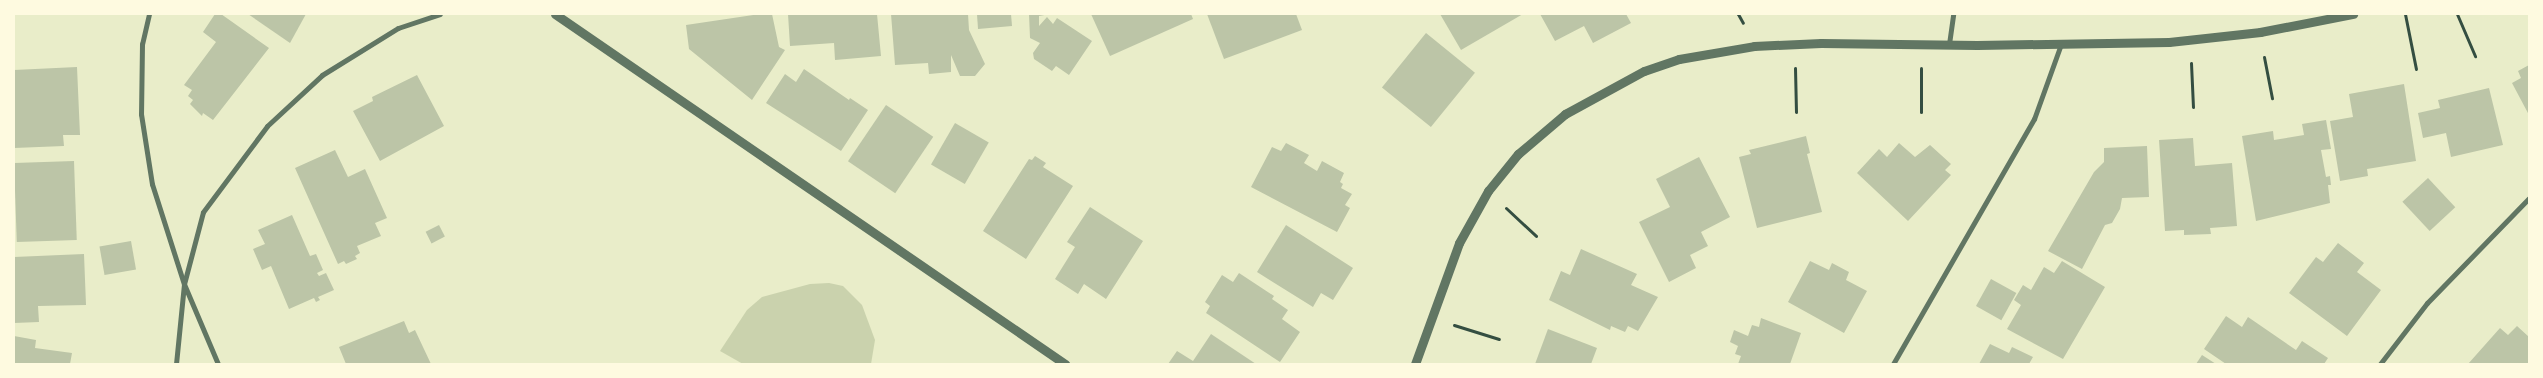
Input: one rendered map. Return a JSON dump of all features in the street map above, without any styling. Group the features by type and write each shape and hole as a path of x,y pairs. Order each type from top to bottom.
{"street":[{"path":"149,14 142,44 141,114 152,184 184,284 218,364"},
{"path":"176,364 184,284 203,212 267,126 322,75 398,28 440,14"},
{"path":"555,14 1065,364"},
{"path":"1949,44 1953,14"},
{"path":"1415,364 1459,243 1488,191 1518,154 1564,114 1621,82 1679,59 1754,46 1795,44 2061,44 2190,40 2260,32 2353,14"},
{"path":"1893,364 2034,119 2061,44"},
{"path":"2380,364 2427,303 2529,198"}],"path":[{"path":"2405,14 2416,69"},
{"path":"2457,14 2475,56"},
{"path":"2260,32 2272,98"},
{"path":"2190,40 2193,107"},
{"path":"1795,44 1796,112"},
{"path":"1920,44 1921,112"},
{"path":"1488,191 1536,236"},
{"path":"1432,318 1499,339"}],"green space":[{"path":"829,283 843,286 862,305 875,340 871,364 743,364 720,351 747,310 762,297 810,284"}],"building":[{"path":"215,14 221,14 269,48 213,120 203,113 202,116 190,104 193,100 188,96 192,90 184,85 216,42 203,32"},
{"path":"248,14 306,14 290,43"},
{"path":"760,14 772,14 779,47 785,50 752,100 689,49 686,25"},
{"path":"788,14 877,14 881,56 835,60 834,43 790,46"},
{"path":"891,14 968,14 969,30 985,64 975,76 960,76 951,55 951,72 929,74 928,63 895,65"},
{"path":"977,14 1011,14 1012,26 978,29"},
{"path":"1029,14 1050,14 1039,16 1039,26 1047,17 1053,24 1057,18 1092,41 1069,75 1056,66 1052,71 1034,59 1033,53 1040,43 1030,38"},
{"path":"1091,14 1191,14 1193,19 1110,56"},
{"path":"1207,14 1296,14 1302,30 1224,59"},
{"path":"1440,14 1523,14 1461,50"},
{"path":"1540,14 1626,14 1631,23 1593,43 1584,26 1555,41"},
{"path":"1426,33 1475,73 1431,127 1382,87"},
{"path":"2529,65 2529,115 2512,83 2521,78 2518,71"},
{"path":"77,67 80,135 63,135 64,146 14,148 14,70"},
{"path":"804,69 849,100 850,98 868,110 841,151 766,103 785,74 796,82"},
{"path":"417,75 444,126 380,161 353,111 373,101 372,97"},
{"path":"2404,84 2416,161 2367,169 2368,176 2340,181 2330,121 2353,117 2349,94"},
{"path":"2489,88 2503,145 2451,157 2446,133 2423,138 2418,113 2440,108 2438,100"},
{"path":"886,105 933,137 895,193 848,161"},
{"path":"2326,120 2331,149 2321,150 2326,177 2330,176 2331,185 2328,185 2330,203 2256,221 2242,136 2273,131 2274,140 2304,135 2302,124"},
{"path":"955,123 989,142 965,184 931,165"},
{"path":"1806,136 1810,153 1807,154 1822,212 1757,228 1739,157 1751,154 1749,150"},
{"path":"2193,138 2195,166 2232,163 2237,226 2210,228 2211,234 2184,235 2184,230 2165,231 2159,140"},
{"path":"1286,143 1309,155 1304,163 1317,171 1322,161 1344,173 1340,182 1343,184 1341,188 1352,194 1345,205 1350,208 1337,232 1251,187 1272,147 1281,151"},
{"path":"1899,143 1915,157 1930,145 1951,164 1945,170 1951,175 1908,221 1857,173 1879,149 1887,157"},
{"path":"2147,146 2149,197 2122,198 2120,209 2112,223 2105,225 2082,269 2048,251 2094,172 2104,162 2104,148"},
{"path":"335,150 348,177 365,169 387,218 375,223 381,236 357,246 360,253 355,256 357,259 346,264 344,261 338,264 295,168"},
{"path":"1035,156 1046,163 1043,167 1073,186 1026,259 983,231 1029,159 1032,160"},
{"path":"1699,157 1730,217 1701,232 1708,246 1690,255 1696,268 1669,282 1639,222 1670,207 1656,179"},
{"path":"74,161 77,240 17,242 14,163"},
{"path":"2428,178 2455,207 2430,231 2402,202"},
{"path":"1090,207 1143,241 1106,299 1084,284 1078,294 1055,279 1075,247 1067,242"},
{"path":"292,215 310,256 316,254 323,270 317,273 319,276 326,273 334,290 318,297 320,300 316,302 314,298 289,309 271,266 262,270 253,249 265,244 258,230"},
{"path":"439,225 445,237 432,243 426,232"},
{"path":"1286,225 1353,268 1333,300 1321,293 1313,307 1257,272"},
{"path":"131,241 136,270 105,275 99,247"},
{"path":"2338,243 2364,263 2357,272 2381,290 2347,336 2289,293 2316,257 2323,262"},
{"path":"1581,249 1637,274 1631,285 1658,297 1638,331 1628,326 1625,332 1611,326 1610,330 1549,300 1561,271 1570,275"},
{"path":"84,254 86,305 38,306 39,322 14,323 14,257"},
{"path":"1810,261 1829,270 1832,263 1849,272 1846,280 1867,291 1844,333 1788,302"},
{"path":"2062,261 2105,287 2063,359 2007,329 2021,305 2014,300 2023,285 2031,290 2044,267 2054,273"},
{"path":"1239,273 1274,296 1272,299 1288,310 1282,319 1300,332 1280,362 1206,313 1210,306 1205,302 1222,275 1233,282"},
{"path":"1991,279 2016,293 2001,320 1976,306"},
{"path":"2226,316 2242,327 2248,317 2296,350 2302,341 2328,358 2324,364 2226,364 2204,349"},
{"path":"1761,318 1801,333 1790,364 1738,364 1741,356 1735,354 1738,346 1730,342 1734,330 1748,336 1752,325 1759,327"},
{"path":"404,321 409,333 415,330 431,364 346,364 339,347"},
{"path":"2517,326 2529,337 2529,364 2468,364 2500,328 2508,335"},
{"path":"1548,329 1597,348 1591,364 1535,364"},
{"path":"1211,334 1256,364 1168,364 1177,351 1193,361"},
{"path":"14,336 36,340 35,348 72,353 70,364 14,364"},
{"path":"1990,344 2009,353 2012,347 2033,357 2029,364 1979,364"},
{"path":"2202,355 2216,364 2196,364"}]}
